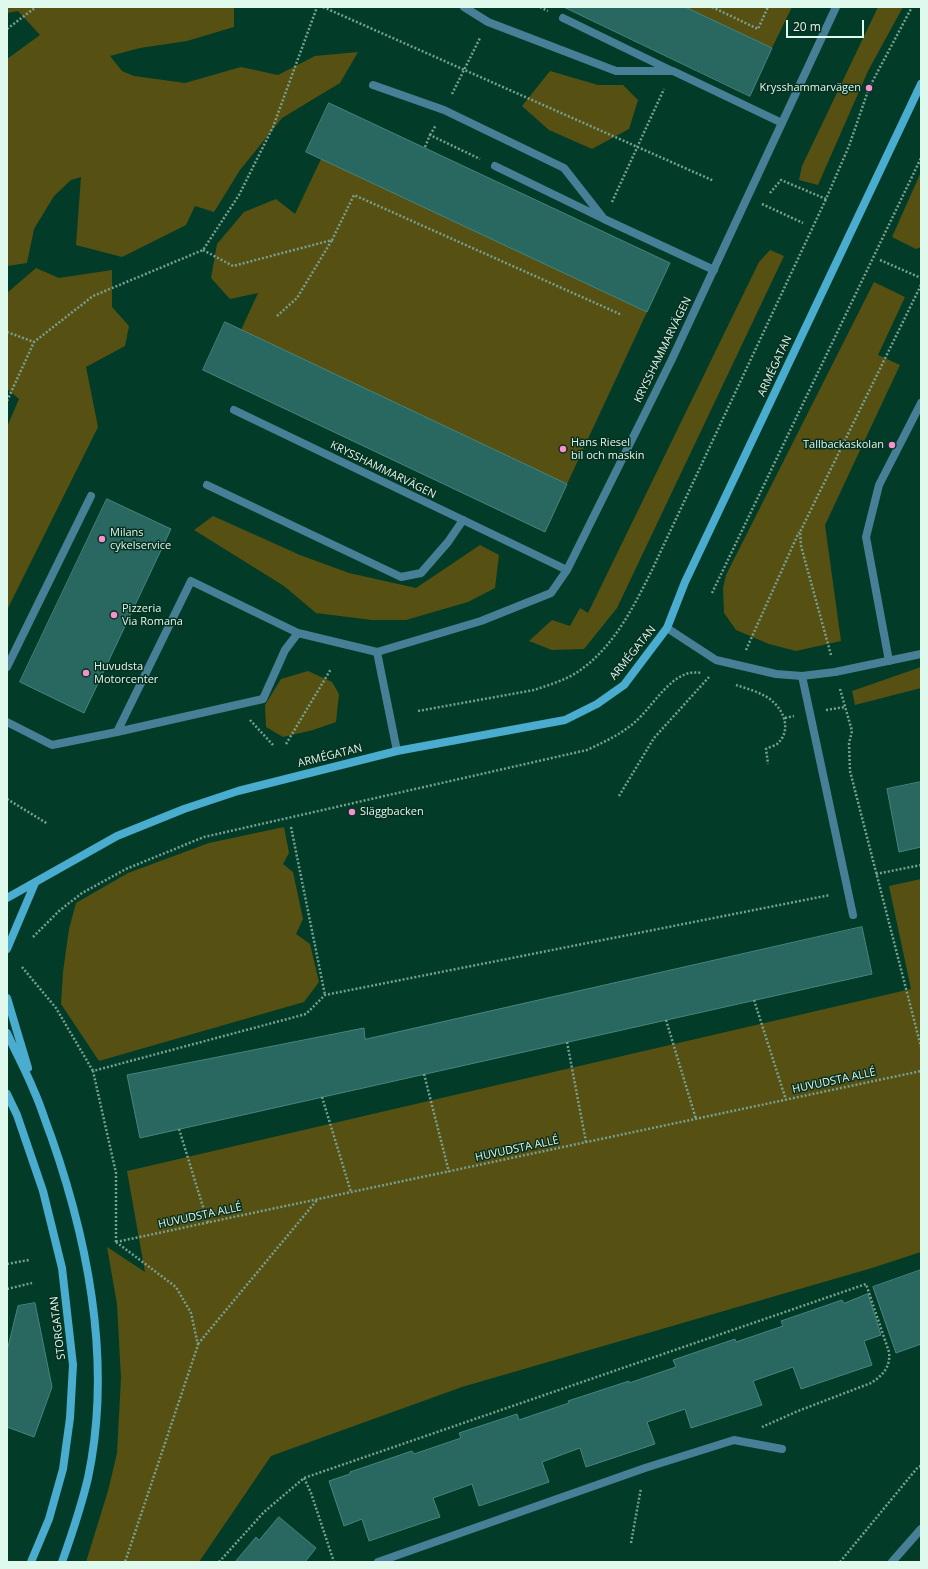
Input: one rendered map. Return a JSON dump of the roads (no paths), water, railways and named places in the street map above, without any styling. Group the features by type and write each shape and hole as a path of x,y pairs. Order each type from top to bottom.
{"street":[{"path":"464,7 488,22 616,71 673,71"},
{"name":"KRYSSHAMMARVÄGEN","path":"377,652 481,621 551,593 567,570 672,359 836,7"},
{"path":"563,18 782,123"},
{"name":"ARMÉGATAN","path":"7,898 117,836 184,808 238,791 397,751 565,720 597,704 624,685 667,628 689,575 921,84"},
{"path":"373,85 444,110 564,168 604,219"},
{"path":"495,166 714,270"},
{"path":"889,661 866,537 879,485 921,403"},
{"name":"KRYSSHAMMARVÄGEN","path":"234,410 567,570"},
{"path":"206,485 401,577 421,573 448,542 463,520"},
{"path":"7,667 91,496"},
{"path":"117,732 190,582 298,633 377,652 397,751"},
{"path":"667,628 716,660 776,674 802,676 836,672 921,654"},
{"path":"7,722 52,745 263,699 285,650 298,633"},
{"path":"802,676 853,915"},
{"path":"7,949 35,883"},
{"path":"7,998 35,1092 66,1179 88,1268 98,1361 96,1419 88,1477 76,1522 62,1562"},
{"path":"7,1033 35,1092"},
{"name":"STORGATAN","path":"7,1094 17,1115 47,1206 62,1268 73,1365 70,1418 63,1469 49,1519 31,1562"},
{"path":"378,1562 645,1468 734,1440 782,1448"},
{"path":"892,1562 921,1529"}],"place":[{"name":"Krysshammarvägen","path":"869,88"},
{"name":"Tallbackaskolan","path":"892,445"},
{"name":"Hans Riesel bil och maskin","path":"563,449"},
{"name":"Milans cykelservice","path":"102,539"},
{"name":"Pizzeria Via Romana","path":"114,615"},
{"name":"Huvudsta Motorcenter","path":"86,673"},
{"name":"Släggbacken","path":"352,812"}]}
